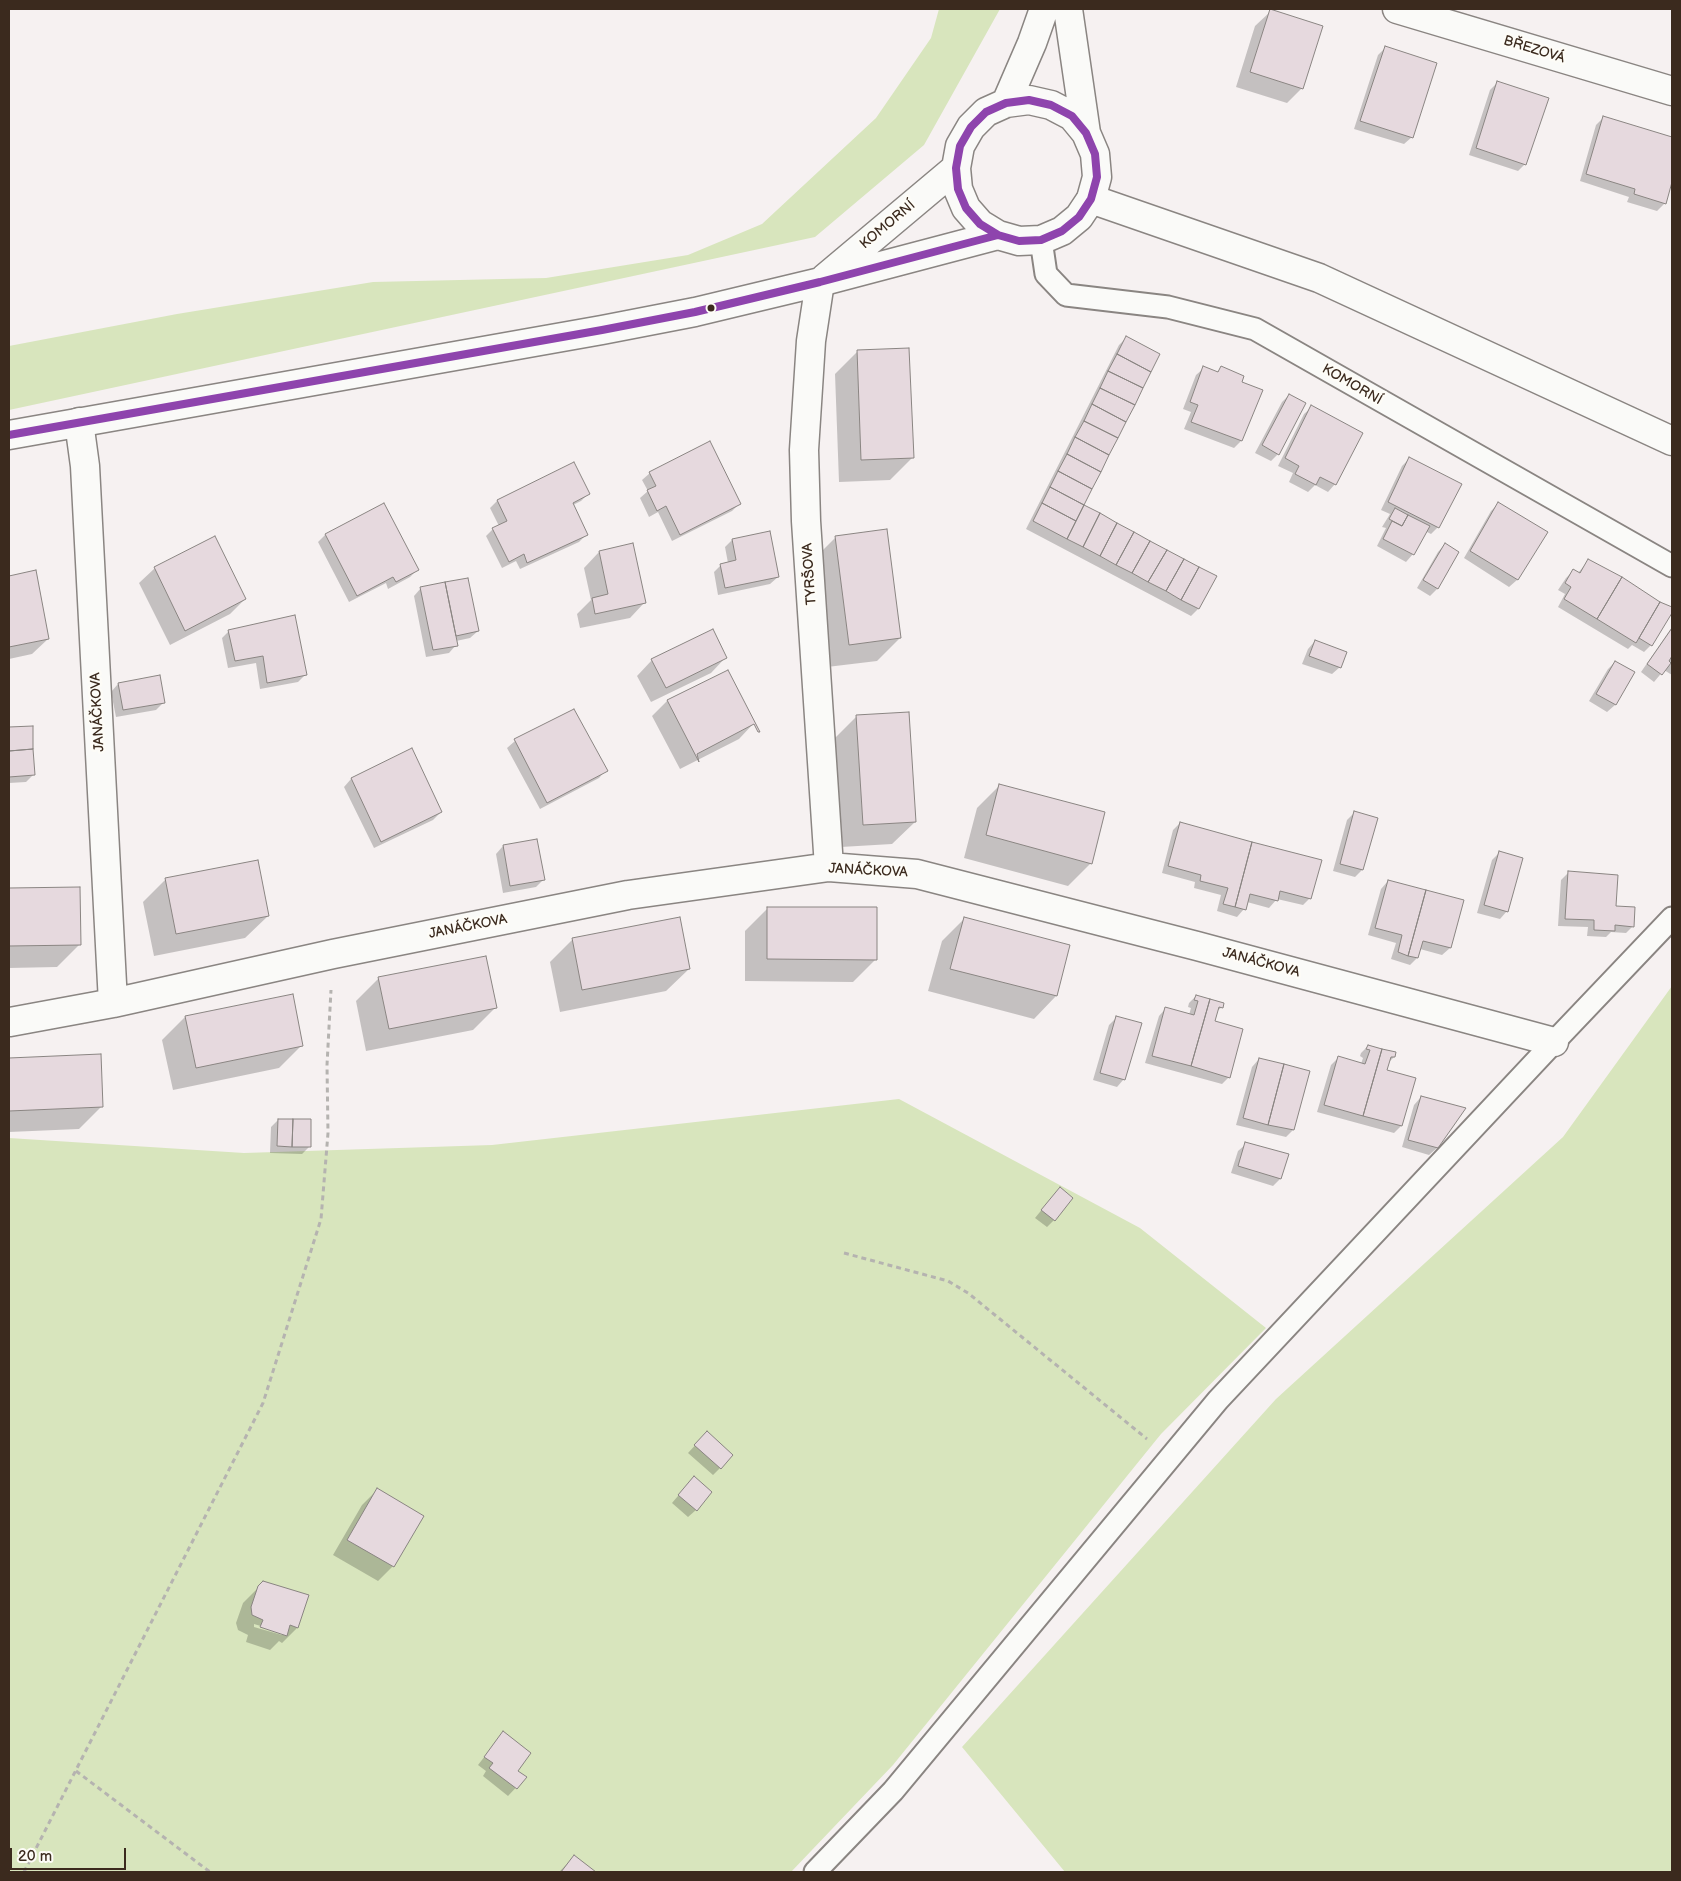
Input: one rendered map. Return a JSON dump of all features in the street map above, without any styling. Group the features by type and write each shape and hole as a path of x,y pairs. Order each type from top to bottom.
{"street":[{"path":"1006,103 1032,43 1044,9"},
{"path":"1068,9 1086,134"},
{"name":"BŘEZOVÁ","path":"1397,9 1672,91"},
{"name":"KOMORNÍ","path":"1029,100 1052,104 1072,116 1086,134 1095,154 1097,177 1091,199 1079,218 1062,231 1041,240 1019,241 998,235 980,224 966,208 958,189 956,168 960,146 971,128 986,112 1006,103 1029,100"},
{"name":"KOMORNÍ","path":"820,282 956,168"},
{"path":"1091,199 1319,278 1672,441"},
{"name":"KOMORNÍ","path":"9,435 695,312 820,282 998,235"},
{"name":"TYRŠOVA","path":"820,282 811,341 804,450 806,521 829,867"},
{"name":"JANÁČKOVA","path":"79,422 84,466 114,1003"},
{"name":"JANÁČKOVA","path":"10,1022 114,1003 333,954 628,895 829,867 917,874 1198,946 1554,1042"}],"lane":[{"name":"KOMORNÍ","path":"1041,240 1046,274 1066,295 1168,308 1255,329 1672,566"},
{"path":"815,1872 893,1790 1218,1400 1672,918"}],"path":[{"path":"24,1872 262,1403 321,1219 328,1133 327,1065 333,954"},
{"path":"844,1253 948,1281 968,1293 1170,1458"},
{"path":"76,1771 210,1872"}],"green space":[{"path":"939,9 1000,9 924,145 815,237 9,410 9,346 177,314 373,282 546,278 688,255 762,224 876,118 931,38"},
{"path":"1672,986 1672,1872 1065,1872 962,1747 1276,1399 1563,1137"},
{"path":"899,1099 1140,1228 1266,1328 1161,1434 893,1765 791,1872 9,1872 9,1138 244,1153 492,1145"}],"building":[{"path":"1270,9 1323,26 1303,89 1250,72"},
{"path":"1385,46 1437,63 1413,138 1360,121"},
{"path":"1497,81 1549,98 1526,165 1476,148"},
{"path":"1603,116 1672,137 1672,182 1666,204 1634,194 1635,189 1586,174"},
{"path":"1126,336 1160,354 1151,372 1117,354"},
{"path":"909,348 914,458 861,460 857,350"},
{"path":"1117,354 1151,372 1143,388 1108,371"},
{"path":"1203,366 1218,372 1221,366 1244,376 1242,382 1263,390 1242,441 1191,422 1198,405 1190,402"},
{"path":"1108,371 1143,388 1135,405 1100,388"},
{"path":"1100,388 1135,405 1126,422 1092,404"},
{"path":"1289,394 1306,403 1279,455 1262,445"},
{"path":"1092,404 1126,422 1118,438 1084,421"},
{"path":"1311,405 1363,433 1336,485 1320,477 1316,485 1295,474 1299,466 1285,458"},
{"path":"1084,421 1118,438 1109,455 1075,437"},
{"path":"1075,437 1109,455 1101,472 1067,454"},
{"path":"710,441 741,504 680,535 666,506 657,511 647,490 656,486 649,472"},
{"path":"1067,454 1101,472 1092,489 1058,471"},
{"path":"1409,457 1462,484 1439,528 1388,502"},
{"path":"574,462 590,494 573,503 588,535 527,563 524,554 509,562 492,528 507,521 497,500"},
{"path":"1058,471 1092,489 1084,505 1050,487"},
{"path":"1050,487 1084,505 1076,521 1042,503"},
{"path":"1498,502 1548,532 1518,580 1470,551"},
{"path":"384,503 419,570 396,582 393,577 357,596 325,534"},
{"path":"1042,503 1076,521 1067,539 1033,521"},
{"path":"1084,505 1100,513 1083,547 1067,539"},
{"path":"1395,508 1408,515 1402,526 1389,519"},
{"path":"1100,513 1117,523 1100,556 1083,547"},
{"path":"1408,515 1430,526 1414,555 1383,539 1392,521 1402,526"},
{"path":"1117,523 1134,532 1116,565 1100,556"},
{"path":"887,529 901,638 849,645 835,536"},
{"path":"770,531 779,577 725,588 720,564 736,560 732,539"},
{"path":"1134,532 1150,541 1132,573 1116,565"},
{"path":"215,536 246,599 185,631 154,567"},
{"path":"1150,541 1167,550 1148,582 1132,573"},
{"path":"633,543 646,603 595,614 592,598 608,594 599,551"},
{"path":"1445,543 1459,552 1438,589 1423,580"},
{"path":"1167,550 1184,559 1166,591 1148,582"},
{"path":"1184,559 1199,567 1181,600 1166,591"},
{"path":"1588,559 1622,577 1597,619 1564,599 1571,587 1565,583 1573,569 1580,573"},
{"path":"1199,567 1217,576 1199,609 1181,600"},
{"path":"36,570 49,639 9,647 9,576"},
{"path":"1622,577 1660,602 1636,643 1597,619"},
{"path":"468,578 479,631 456,636 445,582"},
{"path":"445,582 458,646 433,650 420,587"},
{"path":"1660,602 1672,607 1672,613 1652,646 1639,638"},
{"path":"295,615 307,675 267,683 263,656 235,661 228,630"},
{"path":"1672,628 1672,656 1669,661 1671,663 1662,675 1647,664"},
{"path":"713,629 727,658 666,688 651,659"},
{"path":"1315,640 1347,652 1341,668 1309,656"},
{"path":"1615,661 1635,672 1616,705 1596,694"},
{"path":"728,670 760,732 758,732 754,724 697,754 699,762 667,700"},
{"path":"160,675 165,703 123,710 118,683"},
{"path":"574,709 608,771 547,803 514,739"},
{"path":"909,712 916,822 863,825 856,715"},
{"path":"33,726 33,749 9,751 9,727"},
{"path":"412,748 442,812 381,842 351,778"},
{"path":"33,749 35,775 9,777 9,751"},
{"path":"999,784 1105,812 1092,864 986,835"},
{"path":"1354,811 1378,818 1363,870 1340,864"},
{"path":"1180,822 1252,842 1235,907 1223,904 1228,888 1200,881 1201,875 1168,866"},
{"path":"537,839 545,880 510,886 503,845"},
{"path":"1252,842 1322,860 1311,899 1280,891 1278,901 1250,894 1246,910 1235,907"},
{"path":"1499,851 1523,858 1508,912 1484,905"},
{"path":"258,860 269,916 176,934 165,878"},
{"path":"1568,871 1618,875 1616,906 1635,907 1634,927 1615,925 1615,931 1594,930 1594,920 1565,919"},
{"path":"1388,880 1426,890 1408,956 1398,952 1402,935 1375,928"},
{"path":"80,887 81,945 9,946 9,888"},
{"path":"1426,890 1464,900 1451,948 1423,941 1418,958 1408,956"},
{"path":"767,907 877,907 877,960 767,959"},
{"path":"680,917 690,969 582,990 572,938"},
{"path":"964,917 1070,945 1057,996 950,969"},
{"path":"486,956 497,1008 389,1029 378,977"},
{"path":"293,994 303,1046 196,1068 185,1016"},
{"path":"1196,995 1210,999 1191,1066 1152,1056 1165,1007 1194,1015 1198,1001 1194,1000"},
{"path":"1210,999 1224,1003 1223,1008 1219,1007 1215,1021 1243,1029 1230,1078 1191,1066"},
{"path":"1116,1016 1142,1023 1125,1080 1100,1073"},
{"path":"1368,1045 1382,1049 1363,1116 1324,1105 1338,1056 1365,1064 1370,1050 1366,1049"},
{"path":"1382,1049 1396,1052 1395,1057 1391,1057 1387,1070 1416,1078 1402,1126 1363,1116"},
{"path":"101,1054 103,1107 9,1111 9,1058"},
{"path":"1259,1058 1284,1064 1268,1125 1243,1118"},
{"path":"1284,1064 1310,1071 1294,1130 1268,1125"},
{"path":"1421,1096 1466,1108 1438,1148 1408,1140"},
{"path":"278,1119 293,1119 292,1147 277,1146"},
{"path":"293,1119 311,1119 311,1147 292,1147"},
{"path":"1245,1142 1289,1154 1281,1179 1238,1166"},
{"path":"1060,1187 1073,1198 1055,1221 1041,1210"},
{"path":"707,1431 733,1455 721,1469 694,1445"},
{"path":"694,1476 712,1492 697,1511 678,1495"},
{"path":"377,1488 424,1516 394,1567 347,1540"},
{"path":"263,1581 309,1595 298,1628 290,1625 287,1636 260,1627 263,1620 252,1615 251,1607 258,1586"},
{"path":"503,1731 531,1753 518,1771 527,1777 517,1789 489,1768 493,1763 484,1757"},
{"path":"574,1855 596,1872 561,1872"}],"transit line":[{"path":"9,435 695,312 820,282 998,235 1019,241 1041,240 1062,231 1079,217 1091,199 1097,177 1095,154 1086,133 1072,116 1051,105 1029,100 1006,103 986,112 971,127 960,146 956,168 958,189 966,208 980,224 998,235"}]}
